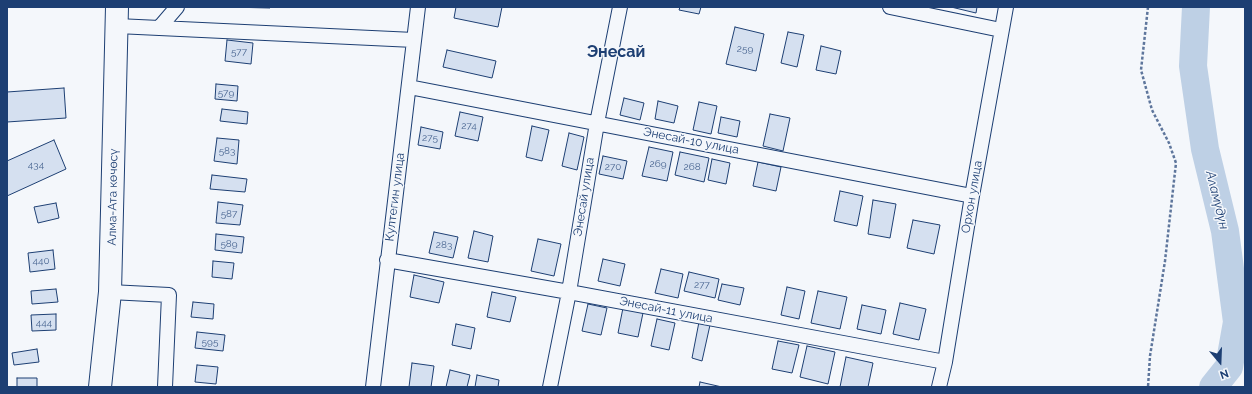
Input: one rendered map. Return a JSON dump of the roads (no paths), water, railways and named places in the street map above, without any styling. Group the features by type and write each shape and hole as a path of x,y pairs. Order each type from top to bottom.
{"main road":[{"name":"Алма-Ата көчөсү","path":"100,387 110,292 117,16"}],"street":[{"path":"159,28 177,7"},
{"name":"Култегин улица","path":"373,387 418,7"},
{"name":"Энесай улица","path":"550,387 597,123 620,7"},
{"path":"890,7 1001,30"},
{"name":"Орхон улица","path":"939,387 945,362 972,196 1006,7"},
{"path":"117,16 159,28 414,40"},
{"name":"Энесай-10 улица","path":"409,87 972,196"},
{"name":"Энесай-11 улица","path":"387,260 945,362"},
{"path":"110,292 169,295 165,387"}],"waterway":[{"name":"Аламүдүн","path":"1196,7 1193,66 1205,149 1225,231 1237,322 1229,367 1213,387"}],"district":[{"name":"Энесай","path":"616,52"}]}
